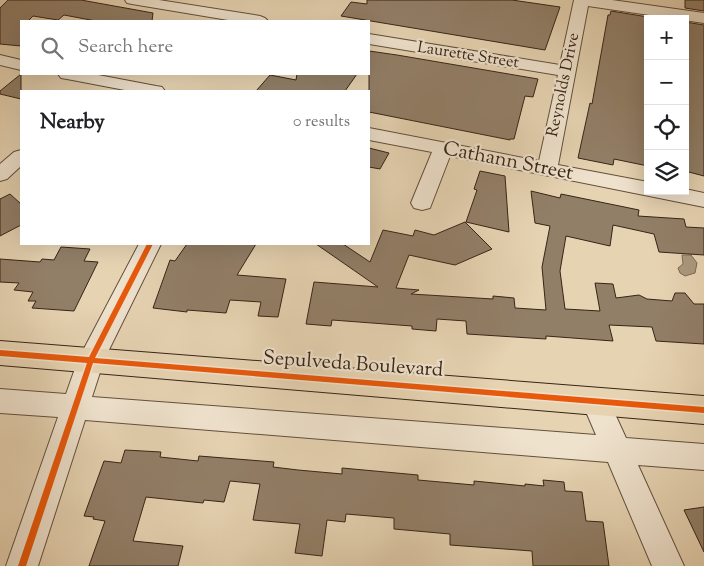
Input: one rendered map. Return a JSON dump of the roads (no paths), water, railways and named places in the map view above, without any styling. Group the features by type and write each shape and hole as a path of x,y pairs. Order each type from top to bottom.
{"main road":[{"name":"Sepulveda Boulevard","path":"0,354 704,410"}],"street":[{"path":"132,0 254,20"},
{"path":"582,0 704,18"},
{"name":"Reynolds Drive","path":"547,169 582,0"},
{"name":"Laurette Street","path":"370,39 567,71"},
{"path":"0,60 20,65"},
{"path":"70,75 98,86 144,90"},
{"name":"Cathann Street","path":"370,134 644,188"},
{"path":"422,203 443,150"},
{"path":"0,175 20,157"},
{"path":"679,195 704,200"},
{"path":"22,566 91,360 149,245"},
{"path":"595,400 668,566"},
{"path":"0,401 704,457"}]}
